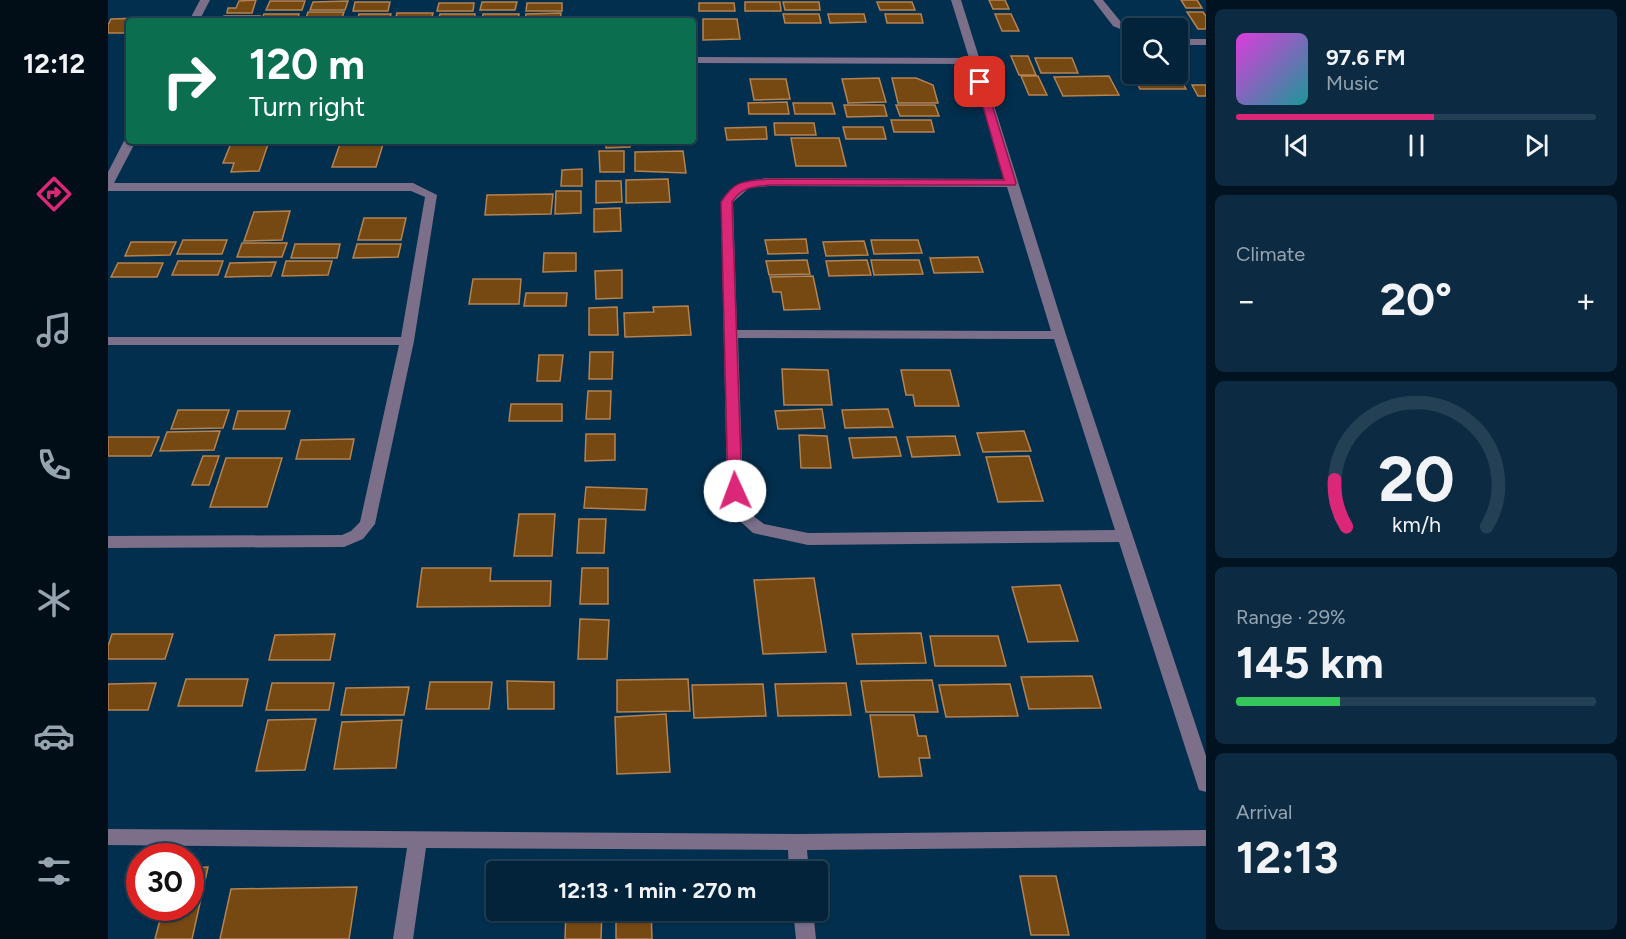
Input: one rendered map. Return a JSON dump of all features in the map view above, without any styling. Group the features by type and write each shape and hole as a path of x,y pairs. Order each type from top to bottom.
{"street":[{"path":"196,18 205,0"},
{"path":"956,0 1059,334 1206,784"},
{"path":"1098,0 1117,24 1122,26"},
{"path":"1188,42 1206,42"},
{"path":"696,60 974,62"},
{"path":"108,542 344,541 357,534 367,524 407,341 431,195 413,188 108,185 128,144"},
{"path":"1011,183 769,182 745,184 734,190 726,202 735,491 746,518 759,529 808,539 1124,536"},
{"path":"731,334 1059,334"},
{"path":"108,340 407,341"},
{"path":"108,837 418,837 797,842 1206,838"},
{"path":"403,939 418,837"},
{"path":"797,842 799,861"},
{"path":"804,921 806,939"}],"building":[{"path":"256,0 252,13 227,13 228,8 236,8 239,1"},
{"path":"989,0 1005,0 1009,9 993,9"},
{"path":"1181,0 1197,0 1202,8 1186,8"},
{"path":"270,1 305,1 302,10 266,10"},
{"path":"348,1 345,10 310,10 313,2"},
{"path":"355,2 390,2 388,11 353,11"},
{"path":"482,2 517,2 515,10 480,10"},
{"path":"745,2 780,2 781,11 745,11"},
{"path":"783,2 819,2 820,10 785,10"},
{"path":"877,2 912,2 915,10 880,10"},
{"path":"439,3 474,3 473,11 437,11"},
{"path":"527,3 562,3 562,11 526,11"},
{"path":"699,3 734,3 735,11 699,11"},
{"path":"308,12 344,12 342,18 306,18"},
{"path":"1187,12 1203,12 1206,16 1206,29 1198,29"},
{"path":"397,13 433,13 432,18 396,18"},
{"path":"561,13 560,18 525,18 526,14"},
{"path":"264,14 299,14 298,18 262,18"},
{"path":"359,14 391,14 390,18 358,18"},
{"path":"440,14 475,14 474,18 439,18"},
{"path":"483,14 519,14 518,18 482,18"},
{"path":"783,14 819,14 821,23 785,23"},
{"path":"828,14 864,14 866,22 830,23"},
{"path":"885,14 921,14 923,23 887,23"},
{"path":"995,14 1011,14 1019,31 1002,31"},
{"path":"224,16 260,16 259,18 223,18"},
{"path":"126,18 126,33 108,33 111,19"},
{"path":"703,19 737,19 740,39 703,40"},
{"path":"1011,56 1028,56 1036,75 1019,75"},
{"path":"1035,58 1072,58 1078,73 1041,73"},
{"path":"1021,76 1038,76 1047,95 1029,95"},
{"path":"1109,76 1119,95 1063,96 1054,77"},
{"path":"879,78 886,102 848,103 842,79"},
{"path":"892,78 916,78 933,85 938,103 898,103"},
{"path":"750,79 786,79 790,99 754,100"},
{"path":"1138,84 1184,84 1186,89 1140,89"},
{"path":"1192,85 1206,85 1206,96 1198,96"},
{"path":"787,102 789,114 749,114 748,103"},
{"path":"793,103 832,103 835,114 795,114"},
{"path":"844,105 884,105 887,116 847,117"},
{"path":"896,105 935,105 939,116 900,116"},
{"path":"891,120 931,120 934,132 894,132"},
{"path":"774,123 814,123 816,135 775,135"},
{"path":"766,127 767,139 727,140 725,128"},
{"path":"843,127 883,127 886,139 846,139"},
{"path":"791,138 839,138 846,166 796,166"},
{"path":"231,144 268,144 259,171 231,172 234,163 223,163"},
{"path":"340,144 383,144 376,167 332,167"},
{"path":"606,144 630,144 630,147 606,148"},
{"path":"599,151 624,151 624,172 600,172"},
{"path":"683,151 686,173 635,171 635,152"},
{"path":"582,169 582,186 561,186 562,170"},
{"path":"668,179 670,202 626,203 626,180"},
{"path":"596,181 621,181 622,202 596,203"},
{"path":"556,191 581,191 581,213 555,214"},
{"path":"553,194 551,214 485,215 487,195"},
{"path":"620,208 621,231 594,232 594,209"},
{"path":"290,211 282,240 244,241 254,212"},
{"path":"364,218 406,218 401,240 358,240"},
{"path":"806,239 808,253 768,254 765,240"},
{"path":"183,240 227,240 222,254 177,254"},
{"path":"871,240 918,240 922,253 874,254"},
{"path":"864,241 868,255 826,256 823,242"},
{"path":"131,242 176,242 170,255 125,256"},
{"path":"242,243 287,243 282,257 237,257"},
{"path":"295,244 340,244 337,258 291,258"},
{"path":"357,244 401,244 398,257 353,258"},
{"path":"544,253 576,253 576,271 543,272"},
{"path":"978,257 983,272 934,273 930,258"},
{"path":"807,260 810,274 769,275 766,261"},
{"path":"867,260 871,275 829,276 826,261"},
{"path":"871,260 919,260 923,274 874,275"},
{"path":"178,261 223,261 218,275 172,275"},
{"path":"286,261 332,261 328,275 282,276"},
{"path":"276,262 271,276 225,277 230,263"},
{"path":"118,263 163,263 157,277 111,277"},
{"path":"622,270 622,298 596,299 595,271"},
{"path":"813,276 820,309 784,310 781,292 773,292 770,277"},
{"path":"473,279 521,279 519,304 469,304"},
{"path":"526,293 567,293 566,306 524,306"},
{"path":"688,306 691,335 625,337 624,313 654,312 653,307"},
{"path":"617,307 618,335 589,335 589,308"},
{"path":"590,352 613,352 612,379 589,379"},
{"path":"539,355 563,355 560,381 537,381"},
{"path":"782,369 828,370 832,405 784,405"},
{"path":"901,370 950,370 959,406 915,406 913,395 906,395"},
{"path":"588,391 611,391 610,419 586,419"},
{"path":"511,404 562,404 562,421 509,421"},
{"path":"822,409 825,428 778,429 775,411"},
{"path":"888,409 893,427 845,428 842,410"},
{"path":"178,410 229,410 223,428 171,429"},
{"path":"238,411 290,411 285,429 233,429"},
{"path":"220,431 214,450 160,451 167,432"},
{"path":"1024,431 1031,451 983,452 977,433"},
{"path":"586,434 615,434 615,460 585,461"},
{"path":"799,435 827,436 831,468 801,468"},
{"path":"955,436 960,455 912,457 907,437"},
{"path":"108,437 159,437 151,456 108,456"},
{"path":"896,437 901,456 853,458 849,438"},
{"path":"354,439 350,459 296,459 301,440"},
{"path":"203,456 219,456 209,485 192,485"},
{"path":"1029,456 1043,501 998,502 986,457"},
{"path":"226,458 282,458 267,507 210,507"},
{"path":"586,487 647,489 645,510 584,508"},
{"path":"519,514 555,514 552,556 514,556"},
{"path":"579,519 606,519 604,553 577,553"},
{"path":"422,568 491,568 490,581 551,581 550,606 417,607"},
{"path":"582,568 608,568 608,604 580,604"},
{"path":"814,578 826,652 763,654 754,580"},
{"path":"1060,585 1078,641 1028,642 1012,587"},
{"path":"580,619 609,620 607,659 578,659"},
{"path":"921,633 926,663 857,664 852,634"},
{"path":"112,634 173,634 165,659 108,659 108,646"},
{"path":"335,634 330,660 269,660 275,635"},
{"path":"930,636 998,636 1006,666 935,666"},
{"path":"1092,676 1101,708 1029,709 1021,677"},
{"path":"186,679 248,679 242,706 178,706"},
{"path":"688,679 690,711 617,712 617,680"},
{"path":"932,680 938,712 866,712 861,681"},
{"path":"507,681 554,682 554,709 508,709"},
{"path":"430,682 492,682 489,709 426,709"},
{"path":"156,683 148,710 108,710 108,684"},
{"path":"272,683 334,683 329,710 266,710"},
{"path":"846,683 851,715 778,716 775,684"},
{"path":"763,684 766,716 694,718 692,685"},
{"path":"1010,684 1018,716 946,717 939,685"},
{"path":"409,687 404,715 341,715 346,688"},
{"path":"666,714 670,772 617,774 615,717"},
{"path":"870,715 914,715 918,736 926,736 930,758 919,758 922,776 879,777"},
{"path":"316,719 305,770 256,771 268,720"},
{"path":"402,720 396,768 334,769 342,722"},
{"path":"204,867 208,867 204,885"},
{"path":"1020,876 1056,876 1069,935 1031,935"},
{"path":"357,887 349,939 220,939 231,889"},
{"path":"160,921 196,921 192,939 155,939"},
{"path":"566,921 602,921 601,939 565,939"},
{"path":"616,921 651,921 652,939 616,939"}],"route":[{"path":"735,491 726,202 734,190 745,184 769,182 1011,183 980,82"}]}
